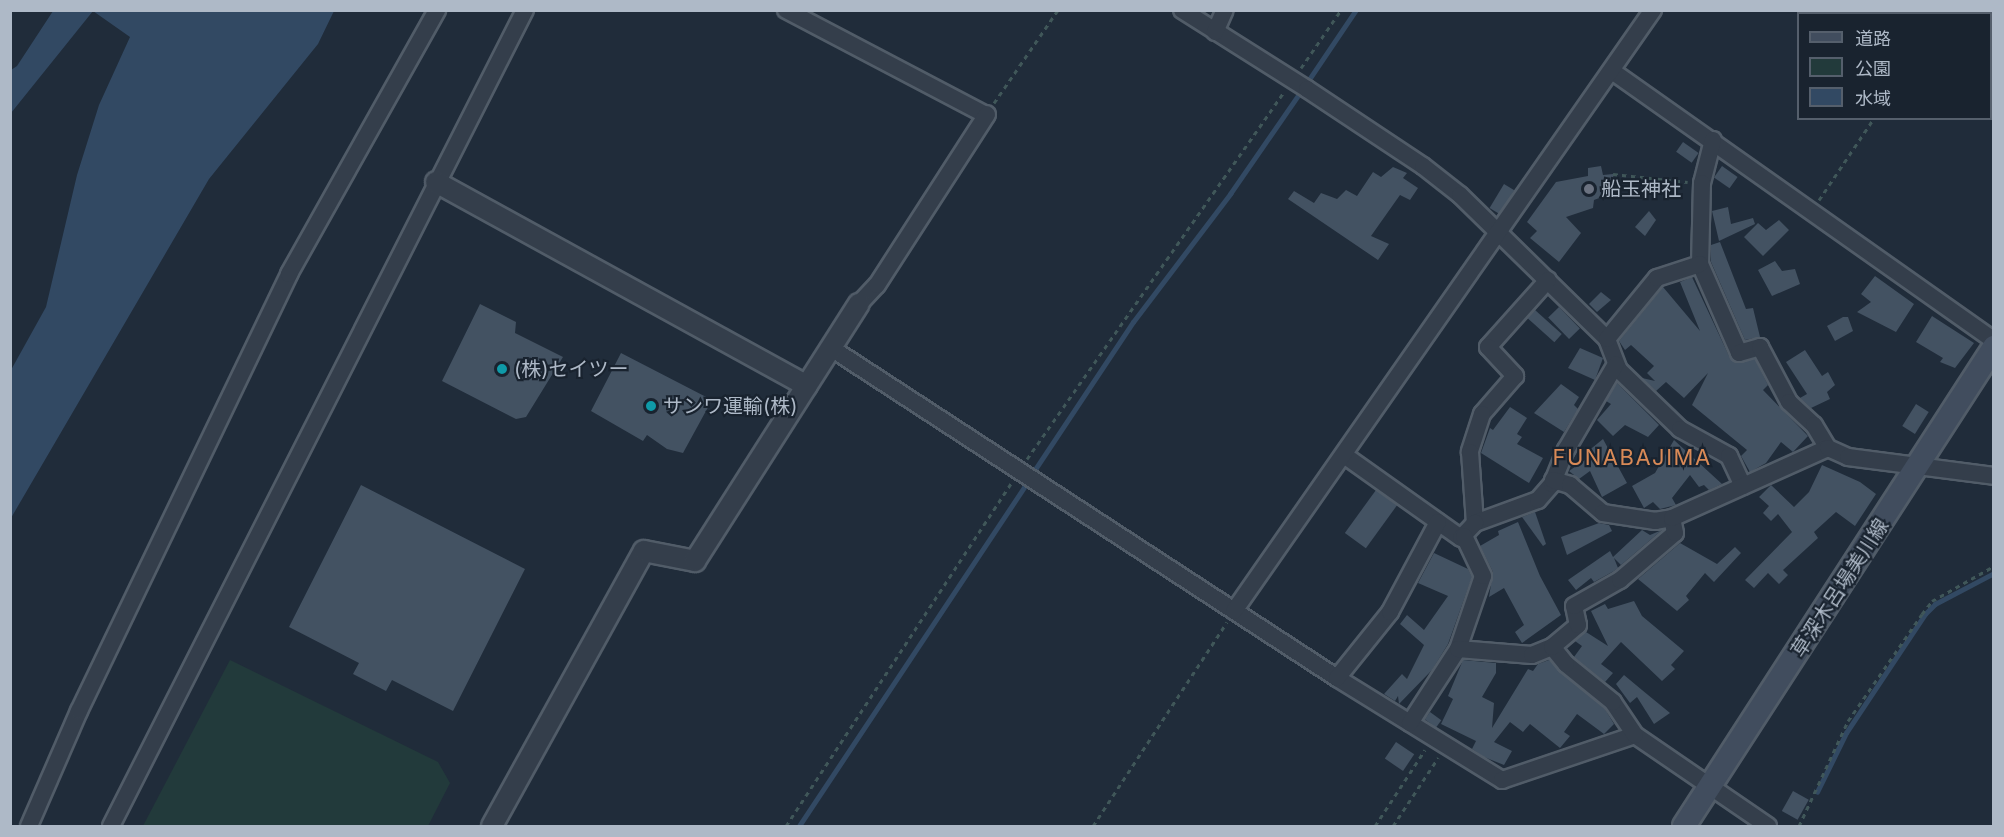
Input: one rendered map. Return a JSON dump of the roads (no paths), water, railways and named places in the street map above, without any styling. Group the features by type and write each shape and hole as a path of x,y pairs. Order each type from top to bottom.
{"main road":[{"name":"草深木呂場美川線","path":"1684,826 1920,466 1994,347"}],"street":[{"path":"29,826 79,711 284,284 437,10"},
{"path":"111,826 525,10"},
{"path":"1182,10 1300,84 1423,166 1460,195 1498,236 1548,280 1580,316 1607,339 1616,364 1680,429 1729,456 1743,486"},
{"path":"1215,32 1225,10"},
{"path":"1234,610 1498,236 1653,10"},
{"path":"492,826 645,551 695,561 859,304 877,285 986,114 787,11"},
{"path":"1612,71 1813,209 1994,340"},
{"path":"1713,140 1702,183 1700,264 1739,353 1760,347 1789,402 1814,425 1828,448 1848,457 1994,476"},
{"path":"436,182 807,386"},
{"path":"1607,339 1657,278 1700,264"},
{"path":"1410,723 1458,649 1483,576 1469,529 1470,452 1482,414 1515,376 1488,347 1548,280"},
{"path":"831,348 1337,678 1502,780 1635,735"},
{"path":"1344,455 1461,538 1469,529 1538,500 1553,480 1566,450 1616,364"},
{"path":"1553,480 1570,486 1603,513 1655,521 1672,518 1828,448"},
{"path":"1458,649 1532,655 1552,647 1578,625 1574,606 1620,580 1675,533 1672,518"},
{"path":"1337,678 1390,612 1438,522"},
{"path":"1552,647 1612,702 1635,735 1709,789 1768,826"}],"water":[{"path":"53,11 93,11 11,113 11,70 17,66"},
{"path":"93,11 334,11 318,44 209,179 11,518 11,370 46,307 77,175 99,105 130,37"}],"waterway":[{"path":"1306,84 1356,10"},
{"path":"1032,474 1133,322 1230,194 1301,91"},
{"path":"799,826 1028,481"},
{"path":"1817,792 1846,733 1925,614 1935,604 1994,573"}],"place":[{"name":"船玉神社","path":"1589,189"},
{"name":"(株)セイツー","path":"502,369"},
{"name":"サンワ運輸(株)","path":"651,406"}],"district":[{"name":"FUNABAJIMA","path":"1632,458"}]}
